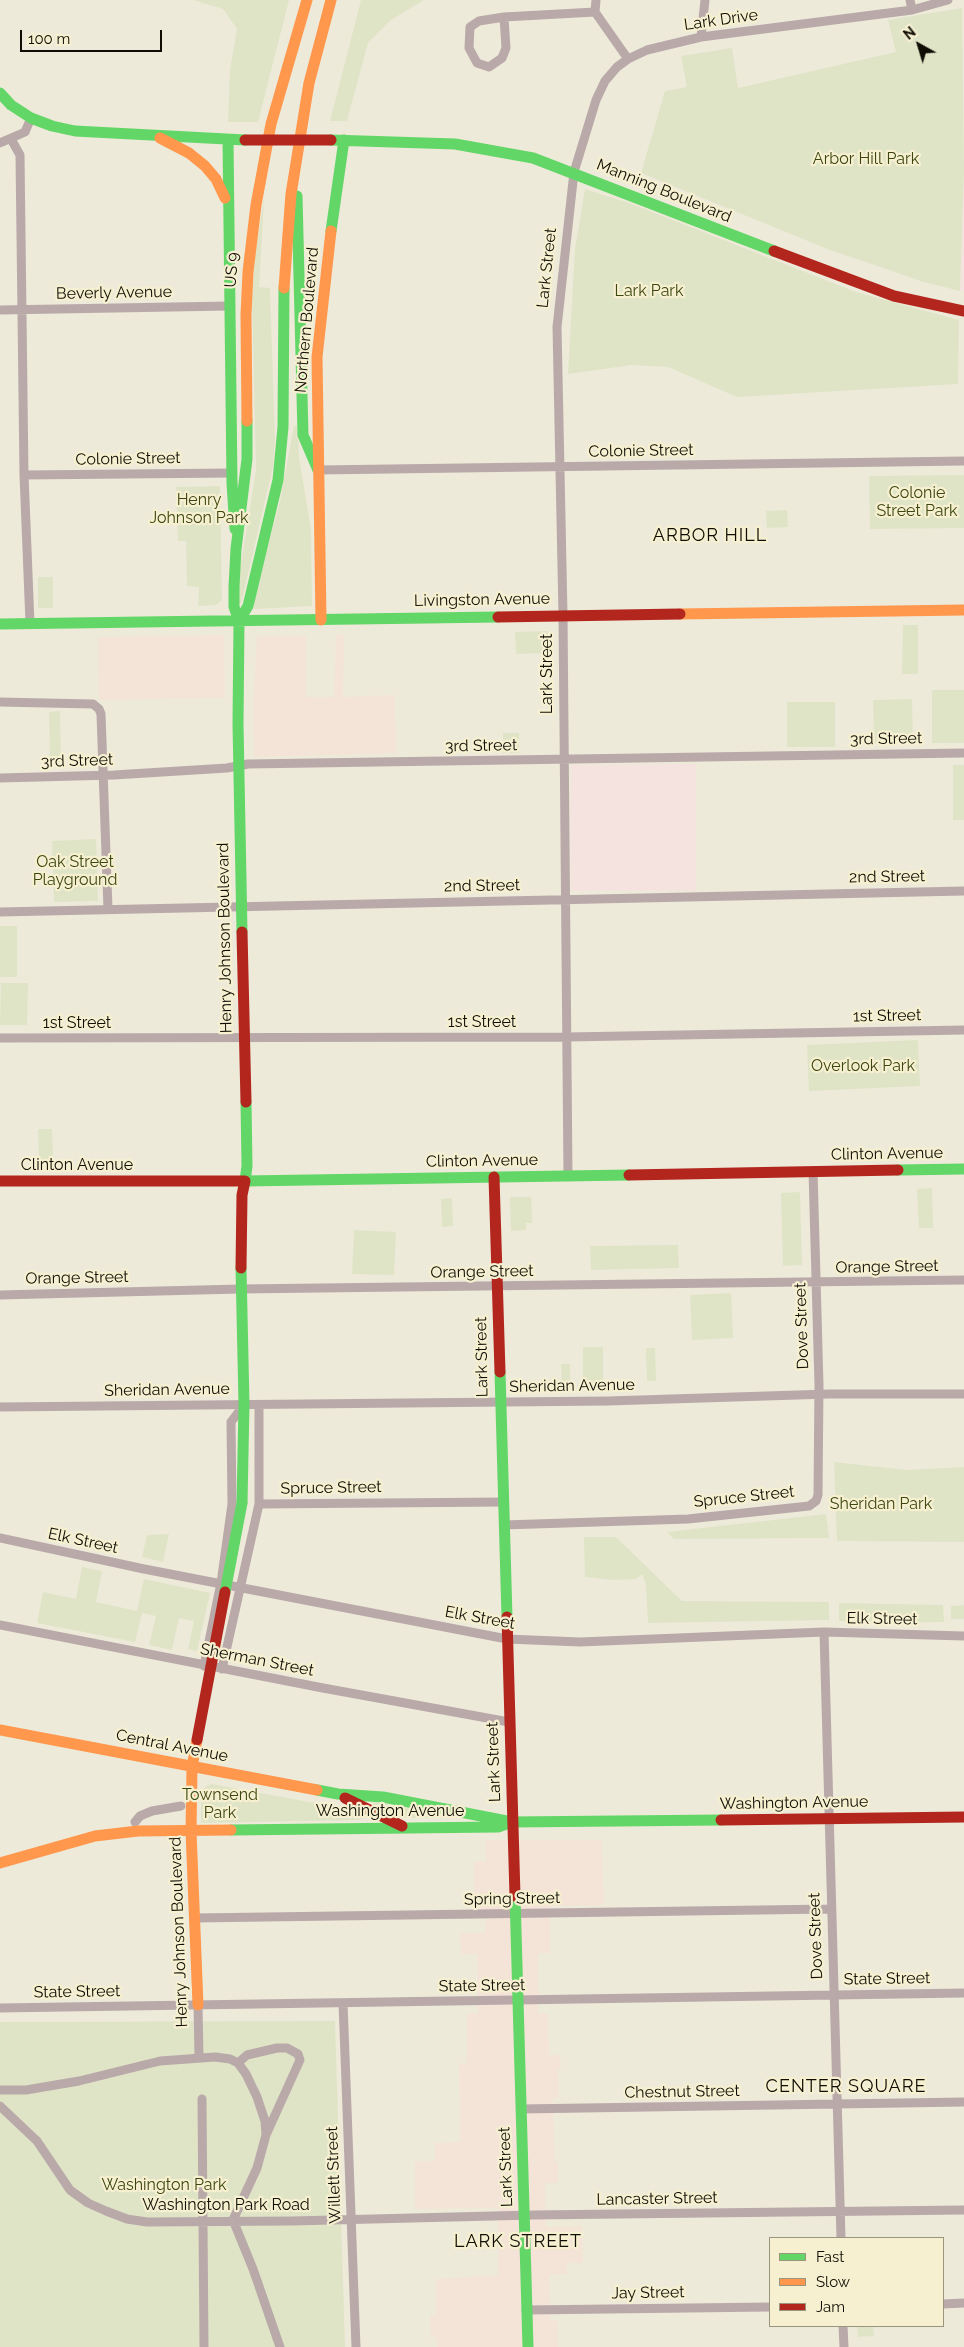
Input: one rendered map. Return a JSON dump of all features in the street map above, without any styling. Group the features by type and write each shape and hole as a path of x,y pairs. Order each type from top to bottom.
{"main road":[{"name":"US 9","path":"236,549 247,477 246,315 252,229 276,104 307,0"},
{"name":"US 9","path":"239,620 248,606 271,514 280,462 283,426 284,274 295,160 309,84 331,0"},
{"path":"0,93 11,105 31,118 52,126 75,130 228,140 344,140"},
{"path":"150,134 189,153 205,166 216,179 228,204"},
{"path":"228,140 232,472"},
{"name":"Manning Boulevard","path":"344,140 455,144 533,158 574,172 853,282 894,296 964,311"},
{"name":"Northern Boulevard","path":"321,620 317,381 320,319 344,140"},
{"path":"295,160 303,435 318,470"},
{"name":"Henry Johnson Boulevard","path":"198,2005 191,1831 192,1767 242,1503 244,1404 240,1290 242,1195 247,1166 241,907 239,620 234,607 236,549 232,472"},
{"name":"Livingston Avenue","path":"0,624 964,610"},
{"name":"Clinton Avenue","path":"0,1181 245,1181 964,1169"},
{"name":"Lark Street","path":"494,1177 499,1402 528,2347"},
{"name":"Central Avenue","path":"0,1730 338,1794 383,1798 512,1822"},
{"name":"Central Avenue","path":"338,1794 404,1827"},
{"name":"Washington Avenue","path":"0,1863 95,1836 138,1831 498,1827 512,1822 964,1817"}],"street":[{"path":"596,0 595,12 628,59"},
{"path":"700,37 705,0"},
{"path":"910,0 912,10"},
{"name":"Lark Drive","path":"574,172 596,100 605,81 628,59 647,50 700,37 912,10 948,0"},
{"path":"504,18 506,48 502,58 489,67 477,63 469,48 470,27 479,20 504,18 595,12"},
{"path":"0,143 25,132 31,118"},
{"path":"11,139 20,155 24,475 30,624"},
{"name":"Lark Street","path":"568,1176 564,899 563,615 557,327 574,172"},
{"name":"Beverly Avenue","path":"0,310 230,306"},
{"name":"Colonie Street","path":"318,470 964,461"},
{"name":"Colonie Street","path":"24,475 232,472"},
{"path":"0,702 93,704 99,709 101,714 108,909"},
{"name":"3rd Street","path":"0,778 103,776 239,766 964,753"},
{"name":"2nd Street","path":"0,912 964,891"},
{"name":"1st Street","path":"0,1038 567,1037 964,1030"},
{"name":"Dove Street","path":"814,1171 819,1395 818,1481"},
{"name":"Orange Street","path":"0,1295 964,1280"},
{"name":"Sheridan Avenue","path":"0,1407 499,1402 964,1394"},
{"path":"204,1666 220,1583 232,1504 231,1422 244,1404"},
{"name":"Spruce Street","path":"259,1405 259,1504 503,1502"},
{"name":"Spruce Street","path":"504,1525 688,1518 809,1506 816,1501 818,1481"},
{"path":"222,1669 259,1504"},
{"name":"Elk Street","path":"0,1538 507,1639 580,1642 824,1632 964,1636"},
{"name":"Sherman Street","path":"0,1625 204,1666 509,1722"},
{"name":"Dove Street","path":"824,1632 830,1908 841,2237"},
{"path":"135,1822 140,1816 152,1811 181,1806"},
{"name":"Spring Street","path":"195,1918 830,1908"},
{"name":"State Street","path":"0,2008 964,1993"},
{"name":"Willett Street","path":"343,2003 356,2347"},
{"name":"Henry Johnson Boulevard","path":"198,2005 199,2057"},
{"path":"238,2063 247,2055 277,2048 287,2048 298,2054 300,2060 266,2136 257,2168 233,2220 253,2269 280,2347"},
{"path":"0,2090 26,2090 79,2081 121,2069 160,2061 199,2057 230,2059 238,2063 246,2074 257,2097 265,2121 266,2136"},
{"path":"202,2098 204,2347"},
{"name":"Chestnut Street","path":"521,2109 964,2102"},
{"name":"Washington Park Road","path":"0,2106 37,2141 70,2190 88,2202 133,2220 147,2222 350,2220"},
{"name":"Lancaster Street","path":"350,2220 964,2210"},
{"path":"944,2304 964,2303"},
{"name":"Jay Street","path":"526,2310 769,2307"},
{"path":"844,2327 844,2347"}],"shaded area":[{"path":"964,172 964,291 960,291"},
{"path":"224,635 225,698 99,700 98,637"},
{"path":"336,635 344,635 343,697 395,695 396,753 254,757 253,711 257,636 306,636 306,697 334,697"},
{"path":"696,764 696,891 571,891 571,765"},
{"path":"485,1840 602,1840 604,1905 550,1906 550,1953 538,1954 538,2013 548,2014 549,2055 560,2055 561,2068 558,2069 559,2098 553,2098 555,2162 558,2162 558,2183 545,2183 546,2227 582,2226 583,2263 567,2263 567,2274 549,2275 550,2320 557,2320 558,2347 437,2347 436,2337 431,2337 430,2316 436,2315 436,2279 498,2275 498,2208 415,2209 415,2161 435,2161 435,2143 460,2142 459,2064 467,2063 467,2014 478,2013 477,1954 461,1954 460,1933 485,1933 486,1909 474,1909 474,1862 486,1861"}],"green space":[{"path":"193,0 289,0 258,122 228,122 230,69 237,29 223,9"},
{"path":"361,0 424,0 391,20 368,43 347,121 330,121"},
{"name":"Arbor Hill Park","path":"962,8 964,172 960,291 924,282 830,250 641,173 665,91 687,87 681,56 732,48 738,88 896,52 888,20"},
{"name":"Lark Park","path":"585,189 632,204 856,292 959,320 958,384 737,397 668,367 632,365 568,374 575,249"},
{"path":"264,199 259,287 270,288 275,438 273,467 241,604 238,603 240,570 256,470 252,299 255,256"},
{"path":"294,426 298,426 299,457 311,529 312,606 254,609 254,600 280,501"},
{"name":"Colonie Street Park","path":"964,475 964,528 870,529 869,476"},
{"name":"Henry Johnson Park","path":"220,486 222,600 216,605 198,606 199,587 187,586 186,541 178,541 176,487"},
{"path":"787,510 788,527 767,528 766,511"},
{"path":"38,577 53,577 53,608 38,608"},
{"path":"903,625 918,625 918,674 902,674"},
{"path":"548,631 548,653 516,654 515,632"},
{"path":"932,690 964,690 964,743 932,743"},
{"path":"912,699 913,742 874,743 873,700"},
{"path":"787,702 835,702 835,747 787,747"},
{"path":"60,711 61,764 50,764 49,712"},
{"path":"503,733 519,733 519,753 503,753"},
{"path":"953,765 964,765 964,820 953,820"},
{"name":"Oak Street Playground","path":"96,839 98,901 54,902 52,841"},
{"path":"0,926 17,926 17,977 0,977"},
{"path":"1,983 28,983 27,1025 0,1025"},
{"name":"Overlook Park","path":"918,1040 920,1086 809,1091 807,1045"},
{"path":"38,1129 52,1129 53,1160 39,1161"},
{"path":"932,1188 933,1228 919,1228 917,1189"},
{"path":"800,1192 802,1265 783,1266 781,1193"},
{"path":"510,1197 531,1197 532,1223 526,1223 526,1230 511,1231"},
{"path":"452,1198 453,1226 442,1227 441,1199"},
{"path":"354,1230 396,1232 394,1275 352,1274"},
{"path":"678,1245 679,1268 591,1270 590,1246"},
{"path":"731,1293 733,1338 692,1340 690,1295"},
{"path":"583,1347 603,1347 603,1385 583,1385"},
{"path":"646,1348 655,1348 656,1381 647,1381"},
{"path":"561,1364 570,1364 570,1384 562,1385"},
{"name":"Sheridan Park","path":"834,1462 907,1470 964,1467 964,1542 837,1541"},
{"path":"826,1514 829,1538 674,1539 667,1532"},
{"path":"169,1534 163,1562 142,1557 147,1535"},
{"path":"584,1537 616,1537 682,1601 829,1602 829,1620 648,1623 646,1584 642,1574 636,1579 614,1580 585,1577"},
{"path":"82,1567 102,1571 96,1602 137,1611 144,1579 210,1593 197,1651 188,1649 194,1621 179,1618 172,1650 149,1645 156,1616 142,1613 135,1642 37,1623 43,1592 76,1599"},
{"path":"839,1603 943,1605 944,1622 839,1621"},
{"path":"964,1605 964,1619 951,1619 951,1606"},
{"name":"Townsend Park","path":"212,1784 363,1812 365,1815 359,1820 201,1823 201,1791"},
{"path":"373,1802 429,1812 429,1818 400,1818 373,1805"},
{"name":"Washington Park","path":"335,2021 345,2347 0,2347 0,2022"},
{"path":"857,2327 873,2327 874,2336 858,2337"}],"traffic: fast":[{"path":"0,93 11,105 31,118 52,126 75,131 245,140"},
{"path":"228,140 232,483 235,529"},
{"path":"331,140 455,144 533,158 774,251"},
{"path":"331,231 344,140"},
{"path":"297,196 303,435 318,470"},
{"path":"239,621 248,606 278,480 283,427 284,288"},
{"path":"242,932 238,724 239,621 234,607 234,587 236,549 247,459 247,421"},
{"path":"0,624 498,617"},
{"path":"246,1102 247,1166 245,1181 629,1175"},
{"path":"898,1170 964,1169"},
{"path":"241,1268 244,1404 242,1503"},
{"path":"500,1372 507,1617"},
{"path":"225,1592 242,1503"},
{"path":"317,1790 338,1794 383,1797 512,1822"},
{"path":"231,1830 498,1827 512,1822 721,1820"},
{"path":"515,1896 528,2347"}],"traffic: slow":[{"path":"247,421 246,315 248,272 256,205 271,124 307,0"},
{"path":"284,288 291,194 309,83 331,0"},
{"path":"160,138 189,153 205,166 216,179 225,198"},
{"path":"321,620 317,357 331,231"},
{"path":"680,614 964,610"},
{"path":"0,1730 317,1790"},
{"path":"197,1740 192,1767 191,1831 198,2005"},
{"path":"0,1863 95,1836 138,1831 231,1830"}],"traffic: jam":[{"path":"245,140 331,140"},
{"path":"774,251 894,296 964,311"},
{"path":"498,617 680,614"},
{"path":"242,932 246,1102"},
{"path":"629,1175 898,1170"},
{"path":"494,1177 500,1372"},
{"path":"0,1181 245,1181 242,1195 241,1268"},
{"path":"197,1740 225,1592"},
{"path":"507,1617 515,1896"},
{"path":"345,1798 402,1826"},
{"path":"721,1820 964,1817"}],"district":[{"name":"ARBOR HILL","path":"710,536"},
{"name":"CENTER SQUARE","path":"846,2087"},
{"name":"LARK STREET","path":"518,2242"}]}
